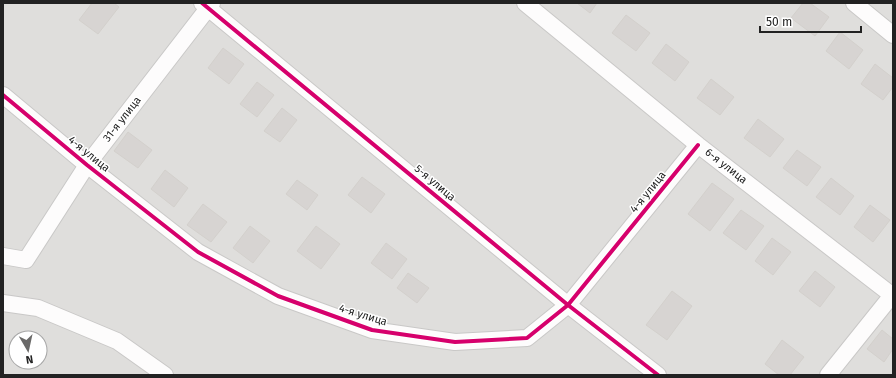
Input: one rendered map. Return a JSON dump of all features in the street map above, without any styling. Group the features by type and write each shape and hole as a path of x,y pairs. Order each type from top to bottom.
{"street":[{"name":"6-я улица","path":"525,3 698,145 893,295"},
{"path":"854,3 893,35"},
{"name":"31-я улица","path":"3,256 26,260 87,165 207,5"},
{"name":"5-я улица","path":"207,5 568,305 658,375"},
{"name":"4-я улица","path":"3,95 87,165 198,252 278,296 372,330 455,342 527,338 568,305 698,145"},
{"path":"828,375 893,295"},
{"path":"3,303 38,308 116,341 165,375"}],"shaded area":[{"path":"3,3 893,3 893,375 3,375"}],"building":[{"path":"92,3 114,3 119,7 98,34 79,20"},
{"path":"577,3 597,3 590,13"},
{"path":"803,3 810,3 829,17 815,36 791,18"},
{"path":"626,15 650,33 636,51 612,33"},
{"path":"840,32 863,50 849,69 826,51"},
{"path":"666,44 689,62 675,81 652,63"},
{"path":"223,48 244,64 229,84 208,68"},
{"path":"875,64 893,78 893,87 883,100 861,84"},
{"path":"711,79 734,97 720,115 697,98"},
{"path":"257,82 274,95 257,117 240,104"},
{"path":"282,108 297,120 280,142 264,131"},
{"path":"758,119 784,139 770,157 744,138"},
{"path":"128,132 152,150 138,168 114,151"},
{"path":"797,150 821,167 807,186 783,168"},
{"path":"165,170 188,188 174,207 151,189"},
{"path":"362,177 385,194 371,213 348,195"},
{"path":"831,178 854,196 840,215 816,197"},
{"path":"297,180 318,195 307,210 286,194"},
{"path":"712,183 734,199 710,231 688,214"},
{"path":"203,204 227,222 211,242 187,225"},
{"path":"870,205 890,220 873,242 854,227"},
{"path":"741,210 764,226 746,250 723,233"},
{"path":"250,226 270,241 253,263 233,248"},
{"path":"316,226 340,244 321,269 297,251"},
{"path":"772,238 791,252 773,275 755,261"},
{"path":"386,243 407,259 392,279 371,263"},
{"path":"815,271 835,287 820,307 799,291"},
{"path":"408,273 429,288 417,303 397,288"},
{"path":"672,291 692,306 667,340 646,325"},
{"path":"882,330 893,339 893,349 884,362 867,349"},
{"path":"782,340 804,357 790,375 779,375 765,364"}],"cycle path":[{"path":"202,3 568,305 658,375"},
{"path":"3,95 87,165 198,252 278,296 372,330 455,342 527,338 568,305 698,145"}]}
